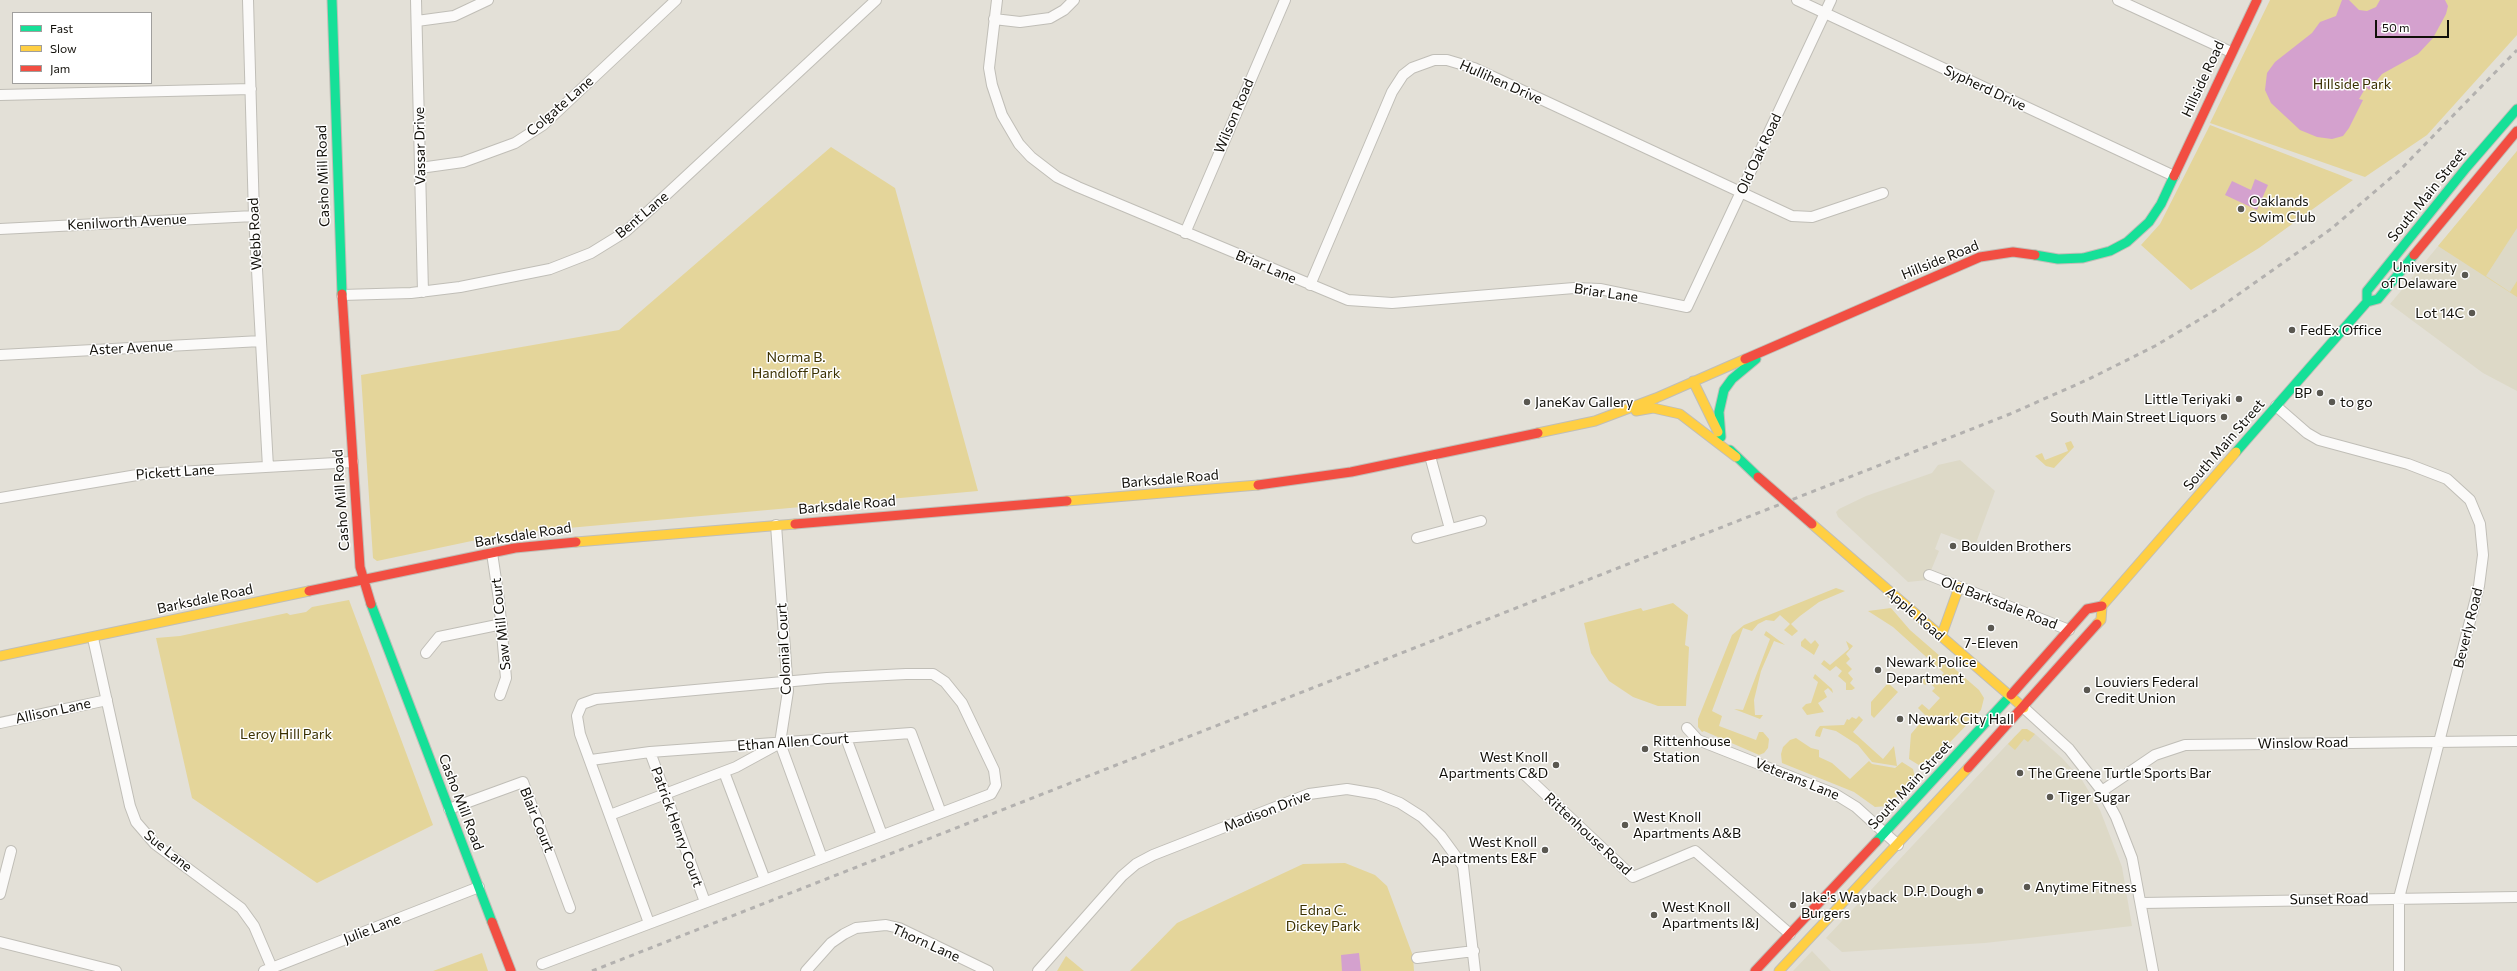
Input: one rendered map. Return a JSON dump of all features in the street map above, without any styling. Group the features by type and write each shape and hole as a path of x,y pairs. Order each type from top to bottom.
{"street":[{"name":"Webb Road","path":"248,0 254,216 268,467"},
{"name":"Casho Mill Road","path":"332,0 342,295 359,555 363,580 511,971"},
{"name":"Vassar Drive","path":"416,0 423,292"},
{"path":"417,21 454,16 488,0"},
{"name":"Colgate Lane","path":"420,168 463,162 515,143 543,125 676,0"},
{"name":"Bent Lane","path":"342,295 423,292 550,269 576,260 609,243 654,207 876,0"},
{"name":"Briar Lane","path":"997,0 990,51 992,85 1009,129 1031,157 1064,181 1348,300 1376,303 1574,288 1600,290 1687,307"},
{"path":"994,19 1020,22 1050,18 1064,10 1074,0"},
{"name":"Wilson Road","path":"1185,233 1285,0"},
{"name":"Sypherd Drive","path":"1797,0 2174,176"},
{"name":"Old Oak Road","path":"1687,307 1831,0"},
{"path":"2118,0 2230,52"},
{"name":"Hillside Road","path":"1693,381 1980,257 2013,252 2071,259 2110,251 2127,242 2149,222 2161,204 2230,52 2257,0"},
{"name":"Hullihen Drive","path":"1310,285 1392,92 1404,75 1422,63 1447,60 1474,68 1740,193 1803,218 1812,217 1883,193"},
{"path":"0,95 251,89"},
{"name":"South Main Street","path":"2366,302 2367,291 2466,168 2516,114"},
{"name":"South Main Street","path":"1779,971 2024,708 2101,620 2102,606 2366,302 2378,299 2517,132"},
{"name":"Kenilworth Avenue","path":"0,229 254,216"},
{"name":"Aster Avenue","path":"0,355 261,341"},
{"path":"1721,437 1719,407 1724,390 1732,379 1777,344"},
{"name":"Barksdale Road","path":"0,656 93,638 492,553 553,543 1236,488 1324,476 1554,431 1608,417 1693,381"},
{"name":"Apple Road","path":"1693,381 1721,437 1736,457 2069,749 2102,791 2128,846 2142,903 2153,971"},
{"name":"Beverly Road","path":"2276,406 2307,433 2319,440 2399,461 2441,476 2463,492 2475,508 2480,524 2483,548 2481,577 2399,898 2399,971"},
{"path":"1608,417 1653,408 1680,414 1736,457"},
{"path":"1430,456 1450,529"},
{"name":"Pickett Lane","path":"0,498 126,476 353,462"},
{"path":"1418,538 1481,521"},
{"name":"Colonial Court","path":"776,525 788,682 787,708 780,743"},
{"name":"Saw Mill Court","path":"492,553 502,624 506,678 500,695"},
{"name":"Old Barksdale Road","path":"1929,575 2069,630"},
{"path":"1941,637 1959,587"},
{"name":"South Main Street","path":"1755,971 2010,696 2087,609 2102,606"},
{"path":"426,653 439,637 502,624"},
{"name":"Sue Lane","path":"93,638 130,806 136,822 155,844 241,908 254,926 268,970"},
{"path":"542,964 991,794 996,785 994,770 962,703 945,682 933,674 906,674 788,682 587,701 578,710 578,724 649,923"},
{"name":"Allison Lane","path":"0,723 107,700"},
{"name":"Veterans Lane","path":"1687,728 1698,740 1835,794 1856,806 1898,844"},
{"name":"Ethan Allen Court","path":"591,760 650,752 911,733 941,813"},
{"path":"846,738 882,835"},
{"name":"Winslow Road","path":"2102,791 2155,755 2185,745 2517,741"},
{"path":"610,815 724,772 780,743 822,858"},
{"name":"Patrick Henry Court","path":"650,752 705,902"},
{"path":"724,772 765,880"},
{"name":"Rittenhouse Road","path":"1524,774 1634,877 1695,851 1790,934"},
{"name":"Blair Court","path":"449,809 523,782 570,908"},
{"name":"Madison Drive","path":"1038,971 1122,876 1136,864 1153,855 1309,794 1347,789 1377,794 1400,803 1422,817 1441,836 1463,866 1474,951 1475,971"},
{"path":"0,894 11,851"},
{"name":"Julie Lane","path":"268,970 479,888"},
{"name":"Sunset Road","path":"2142,903 2517,897"},
{"path":"1806,917 1807,941"},
{"name":"Thorn Lane","path":"806,971 831,943 844,934 856,928 886,925 899,928 988,971"},
{"path":"1790,934 1790,960"},
{"path":"0,942 116,971"},
{"path":"1417,958 1474,951"}],"shaded area":[{"path":"2342,0 2349,0 2359,10 2367,11 2376,7 2380,0 2445,0 2448,6 2446,14 2433,38 2418,54 2382,74 2369,90 2366,87 2359,99 2363,100 2349,128 2343,136 2332,139 2317,137 2300,130 2271,103 2265,90 2267,73 2275,62 2312,33 2320,22 2336,16"},
{"name":"University of Delaware","path":"2517,151 2517,391 2483,373 2390,304"},
{"path":"2255,179 2268,185 2257,210 2225,195 2232,181 2251,190"},
{"path":"1960,460 1995,491 1976,543 1971,544 1941,533 1935,549 1939,551 1927,580 1908,582 1838,517 1836,512 1839,509 1866,496 1932,473 1938,465"},
{"path":"2024,729 2035,734 2062,758 2082,780 2100,810 2122,867 2132,926 1985,943 1842,952 1826,938 2015,736"},
{"path":"1812,951 1831,971 1793,971"},
{"path":"1359,953 1361,971 1342,971 1341,955"}],"green space":[{"name":"Hillside Park","path":"2270,0 2517,0 2517,35 2427,135 2365,177 2210,123"},
{"name":"Oaklands Swim Club","path":"2210,125 2353,180 2259,248 2191,290 2141,245 2160,224"},
{"name":"Norma B. Handloff Park","path":"831,147 895,188 978,491 535,531 500,535 377,561 373,558 361,375 619,330"},
{"path":"2517,151 2517,228 2486,276 2510,292 2517,281 2517,297 2438,246"},
{"path":"2071,441 2074,447 2054,468 2046,466 2035,456 2042,453 2045,460 2068,451 2065,443"},
{"path":"1836,588 1845,591 1819,602 1800,616 1791,624 1798,631 1792,636 1784,630 1790,624 1780,615 1774,621 1766,620 1758,624 1752,631 1743,628 1712,711 1722,716 1719,726 1756,740 1759,732 1763,732 1769,739 1768,748 1764,753 1759,755 1704,731 1702,732 1698,727 1698,719 1732,635 1744,625"},
{"name":"Leroy Hill Park","path":"349,600 433,825 317,883 192,798 156,638 180,636 287,613 290,615 306,612 312,607"},
{"path":"1673,603 1688,615 1685,645 1689,647 1686,706 1658,706 1633,697 1609,681 1591,653 1584,623 1641,608 1643,611"},
{"path":"1891,608 1910,630 1979,690 1984,698 1981,710 1929,764 1926,762 1922,767 1909,759 1911,734 1926,716 1918,708 1922,704 1929,710 1940,698 1932,691 1935,688 1929,682 1925,685 1920,680 1926,678 1936,681 1944,673 1893,627 1868,611"},
{"path":"1766,631 1785,645 1774,641 1761,671 1754,700 1755,715 1763,715 1760,719 1734,709 1743,710 1770,639 1764,635"},
{"path":"1805,638 1811,644 1815,640 1819,645 1814,655 1801,646 1801,642"},
{"path":"1846,641 1853,646 1846,654 1850,659 1846,663 1852,669 1848,673 1853,679 1850,683 1855,688 1852,690 1846,690 1846,683 1838,676 1842,671 1836,666 1830,671 1821,664 1824,660 1830,665 1849,649"},
{"path":"1815,674 1832,689 1833,693 1828,688 1824,691 1827,697 1818,703 1824,712 1807,715 1802,708 1806,704 1811,703 1818,682 1813,678"},
{"path":"1888,683 1898,692 1874,718 1871,715 1871,702"},
{"path":"1859,716 1863,720 1853,732 1883,759 1894,746 1897,766 1872,762 1858,745 1836,731 1823,728 1820,737 1815,736 1816,731 1820,726 1844,725 1847,719 1849,720 1852,717 1856,719"},
{"path":"2022,729 2027,729 2035,734 2028,742 2024,739 2015,750 2008,744"},
{"path":"1796,738 1811,748 1819,750 1819,757 1832,763 1850,779 1869,761 1872,764 1895,768 1902,762 1913,769 1915,777 1888,806 1875,807 1854,792 1782,763 1781,754 1783,747 1790,740"},
{"name":"Edna C. Dickey Park","path":"1345,863 1375,875 1387,886 1413,956 1414,971 1130,971 1177,923 1303,864"},
{"path":"482,953 488,971 433,971"},
{"path":"1066,956 1084,971 1057,971"}],"railway":[{"path":"592,971 2010,414 2089,379 2155,346 2219,308 2331,229 2400,170 2517,50"}],"traffic: fast":[{"path":"332,0 342,294"},
{"path":"2367,302 2367,291 2466,168 2517,109"},
{"path":"2035,255 2058,259 2083,258 2110,251 2127,242 2149,222 2161,204 2174,176"},
{"path":"2236,452 2367,302 2378,299 2414,255"},
{"path":"1721,437 1719,412 1724,390 1732,379 1756,359"},
{"path":"1730,450 1758,477"},
{"path":"371,604 492,922"},
{"path":"1876,842 2011,695"}],"traffic: slow":[{"path":"1538,433 1595,421 1656,398 1745,359"},
{"path":"1693,381 1718,432"},
{"path":"1636,411 1653,408 1680,414 1736,457"},
{"path":"2097,624 2101,620 2102,606 2236,452"},
{"path":"1067,501 1258,485"},
{"path":"576,542 795,524"},
{"path":"1812,524 2024,708"},
{"path":"1941,637 1959,587"},
{"path":"0,656 309,591"},
{"path":"1779,971 1968,768"}],"traffic: jam":[{"path":"2174,176 2257,0"},
{"path":"2414,255 2517,131"},
{"path":"1745,359 1980,257 2013,252 2035,255"},
{"path":"342,294 360,567 371,604"},
{"path":"1258,485 1351,472 1538,433"},
{"path":"1758,477 1812,524"},
{"path":"795,524 1067,501"},
{"path":"309,591 515,548 576,542"},
{"path":"2011,695 2087,609 2102,606"},
{"path":"1968,768 2097,624"},
{"path":"1755,971 1876,842"},
{"path":"492,922 511,971"}],"place":[{"name":"Oaklands Swim Club","path":"2241,209"},
{"name":"University of Delaware","path":"2465,275"},
{"name":"Lot 14C","path":"2472,313"},
{"name":"FedEx Office","path":"2292,330"},
{"name":"BP","path":"2320,393"},
{"name":"Little Teriyaki","path":"2239,399"},
{"name":"JaneKav Gallery","path":"1527,402"},
{"name":"to go","path":"2332,402"},
{"name":"South Main Street Liquors","path":"2224,417"},
{"name":"Boulden Brothers","path":"1953,546"},
{"name":"7-Eleven","path":"1991,628"},
{"name":"Newark Police Department","path":"1878,670"},
{"name":"Louviers Federal Credit Union","path":"2087,690"},
{"name":"Newark City Hall","path":"1900,719"},
{"name":"Rittenhouse Station","path":"1645,749"},
{"name":"West Knoll Apartments C&D","path":"1556,765"},
{"name":"The Greene Turtle Sports Bar","path":"2020,773"},
{"name":"Tiger Sugar","path":"2050,797"},
{"name":"West Knoll Apartments A&B","path":"1625,825"},
{"name":"West Knoll Apartments E&F","path":"1545,850"},
{"name":"Anytime Fitness","path":"2027,887"},
{"name":"D.P. Dough","path":"1980,891"},
{"name":"Jake's Wayback Burgers","path":"1793,905"},
{"name":"West Knoll Apartments I&J","path":"1654,915"}]}
